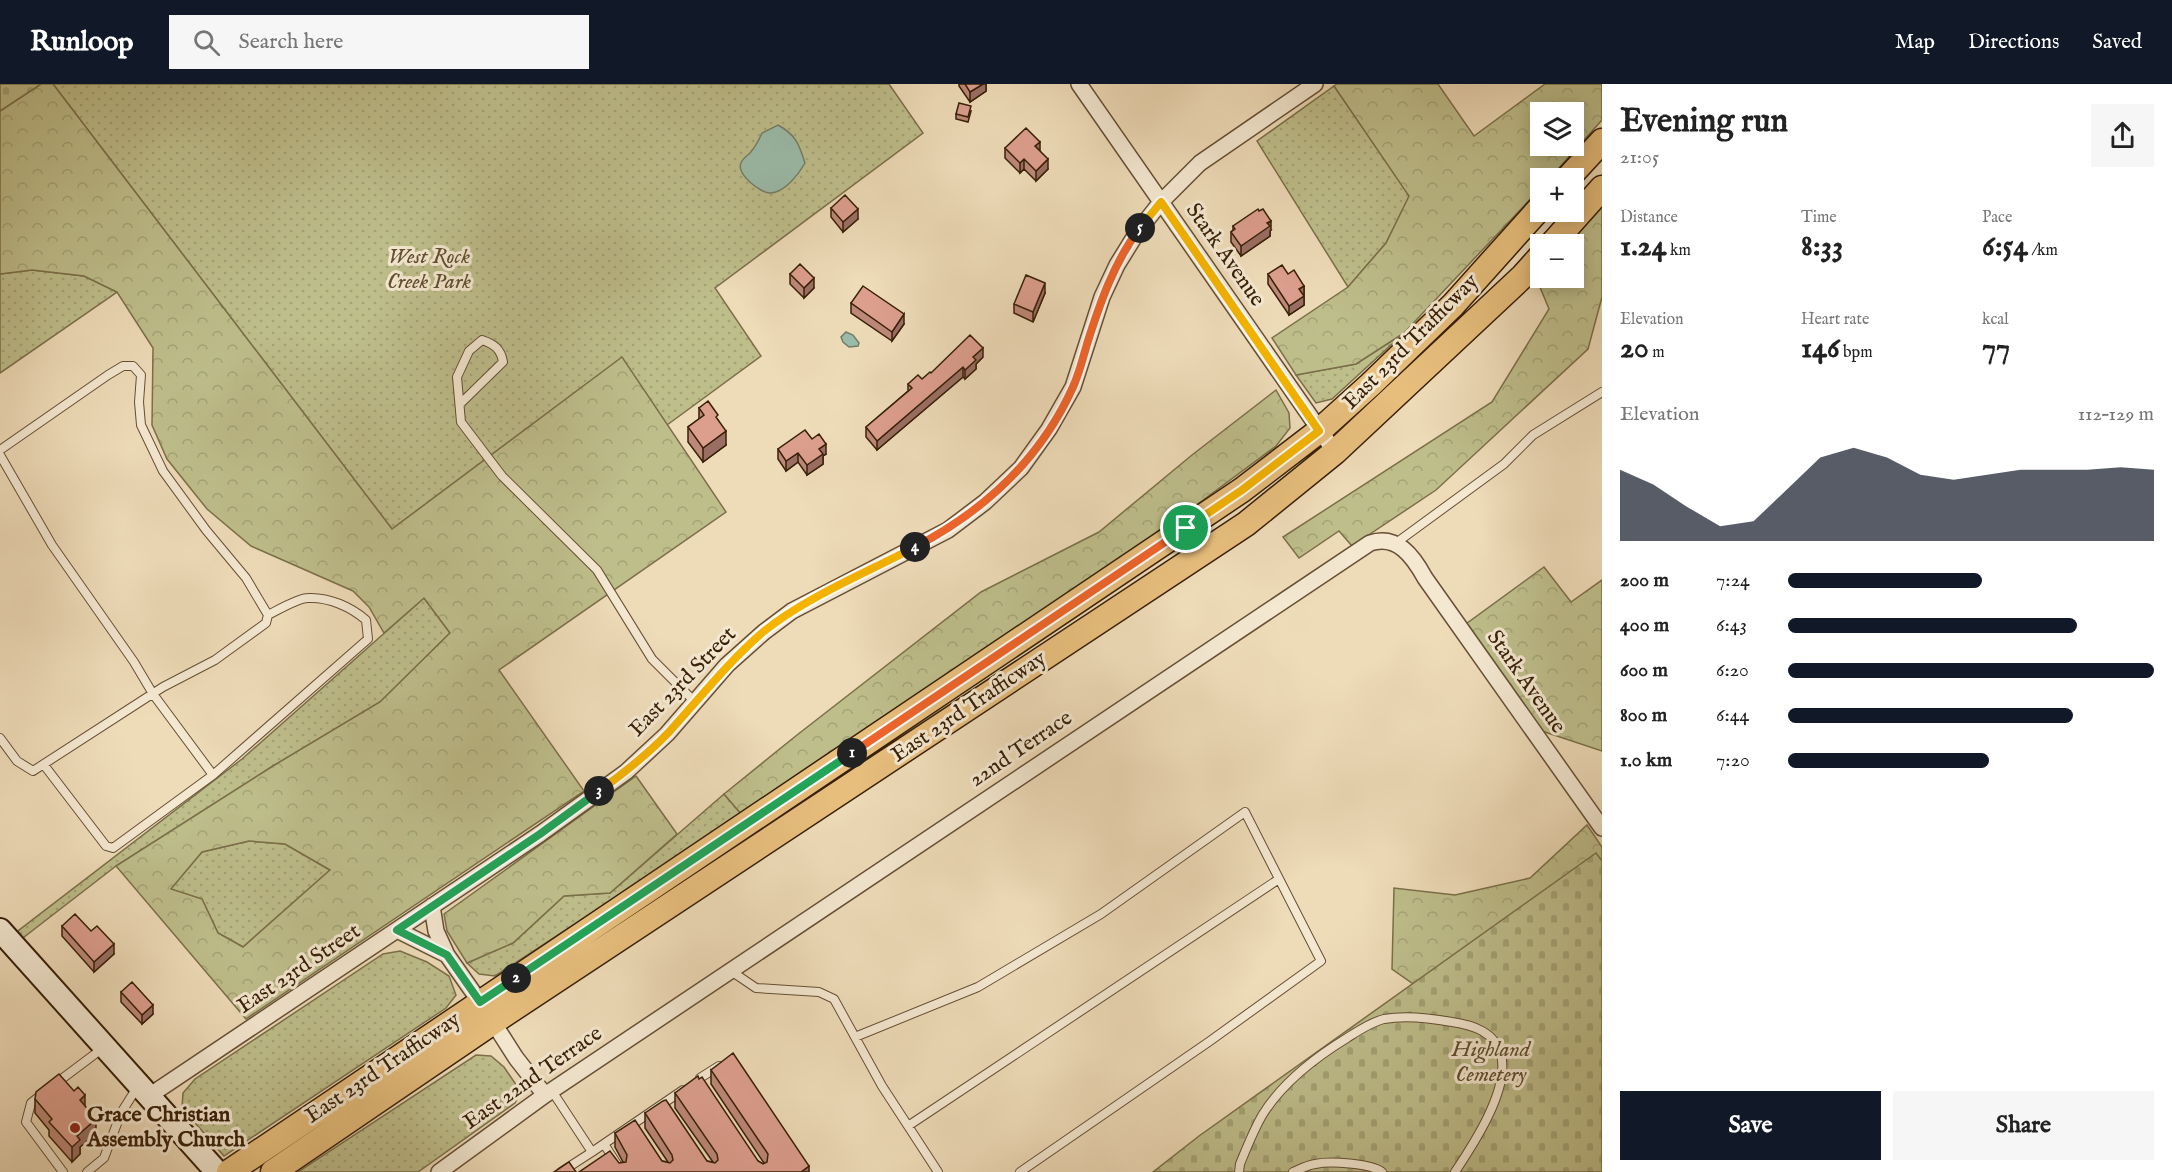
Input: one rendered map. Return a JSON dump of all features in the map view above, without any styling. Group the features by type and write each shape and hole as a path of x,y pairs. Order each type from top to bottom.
{"main road":[{"path":"1577,168 1602,141"},
{"path":"1561,234 1602,188"},
{"name":"East 23rd Trafficway","path":"229,1172 1131,567 1242,490 1319,431 1453,305 1530,219"},
{"name":"East 23rd Trafficway","path":"273,1172 493,1022 1246,524 1335,452 1530,268"},
{"path":"0,930 217,1172"}],"street":[{"name":"Stark Avenue","path":"1078,84 1335,452"},
{"name":"East 23rd Street","path":"144,1091 397,930 540,834 626,772 667,734 727,665 792,611 948,530 985,502 1021,468 1049,429 1073,387 1102,297 1117,265 1138,231 1161,202 1200,163 1315,84"},
{"name":"22nd Terrace","path":"653,1022 1370,543 1380,540 1396,543"},
{"name":"Stark Avenue","path":"1396,543 1415,561 1602,828"},
{"path":"432,906 436,931 447,955 480,1002"},
{"path":"397,930 447,955"},
{"path":"493,1022 516,1058 549,1093"},
{"name":"East 22nd Terrace","path":"439,1172 653,1022"}],"lane":[{"path":"460,404 503,362 502,353 492,344 482,340 469,351 457,377 461,422 502,476 597,570 652,659 695,702"},
{"path":"0,450 108,375 123,366 133,366 141,375 139,402 141,425 163,471 206,530 246,578 268,615 266,623 215,660 153,694 33,771 17,761 0,738"},
{"path":"1396,543 1504,464 1533,435 1602,392"},
{"path":"0,455 52,545 134,662 153,694 213,776"},
{"path":"44,765 106,846 113,848 213,776 368,639 366,621 354,610 334,602 307,597 268,615"},
{"path":"855,1037 978,987 1101,914 1245,812 1321,962 1020,1172"},
{"path":"908,1126 1280,879"},
{"path":"731,971 756,988 819,992 834,999 882,1086 938,1172"},
{"path":"1239,1172 1244,1155 1263,1114 1280,1091 1325,1052 1381,1020 1395,1018 1439,1020 1475,1028 1488,1033 1502,1057 1502,1072 1492,1108 1455,1172"},
{"path":"63,1172 26,1122 31,1103 105,1047"},
{"path":"561,1172 575,1168 592,1152 726,1062"},
{"path":"700,1078 707,1088"},
{"path":"87,1172 104,1158 121,1113 144,1091"},
{"path":"549,1093 592,1152"},
{"path":"664,1103 671,1113"},
{"path":"634,1123 641,1133"},
{"path":"604,1144 622,1172"},
{"path":"1293,1172 1315,1164 1336,1163 1359,1165 1382,1172"}],"green space":[{"path":"0,84 41,84 0,111"},
{"path":"41,84 53,84 392,529 622,357 726,512 499,670 584,791 246,1019 116,866 273,766 380,702 450,633 424,598 384,633 369,607 353,591 251,546 207,509 167,459 152,425 153,348 117,292 84,276 32,270 0,274 0,111","holes":["249,841 285,844 330,870 243,947 218,933 202,899 171,889 202,852"]},
{"name":"West Rock Creek Park","path":"53,84 889,84 923,133 715,288 761,356 667,425 622,358 392,529"},
{"path":"1337,84 1438,84 1474,136 1545,84 1602,84 1602,120 1584,140 1584,102 1530,102 1530,156 1570,156 1559,168 1530,168 1530,200 1404,333 1356,364 1296,375 1272,338 1348,287 1386,243 1409,196 1334,86"},
{"path":"1334,86 1410,196 1386,243 1348,287 1257,141"},
{"path":"1602,207 1602,297 1588,349 1436,490 1352,546 1339,531 1299,558 1283,537 1492,402 1549,309 1540,288 1584,288 1584,234 1577,234"},
{"path":"32,270 84,276 117,292 0,373 0,274"},
{"path":"1404,333 1332,399 1316,403 1296,375 1356,364"},
{"path":"1276,390 1289,413 1290,428 1276,446 1191,509 742,815 724,794 981,592 1099,532 1192,455"},
{"path":"1544,567 1571,602 1602,580 1602,751 1542,731 1466,624"},
{"path":"424,598 450,633 380,702 273,766 116,866 19,941 14,934 242,759"},
{"path":"636,776 677,834 610,893 564,896 513,943 467,963 447,931 444,914"},
{"path":"724,794 742,815 495,976 479,974 467,963 513,943 564,896 610,893"},
{"path":"1587,825 1602,847 1602,1172 1426,993 1392,969 1394,888 1455,895 1530,878"},
{"path":"249,841 285,844 330,870 243,947 218,933 202,899 170,889 202,852"},
{"name":"Highland Cemetery","path":"1596,853 1602,861 1602,1172 1153,1172 1199,1136"},
{"path":"400,951 427,962 449,976 456,995 446,1008 224,1156 182,1108 183,1093 195,1079 383,954"},
{"path":"476,1055 491,1056 504,1067 521,1092 515,1103 418,1172 298,1172"}],"shaded area":[{"path":"778,125 789,132 796,141 805,163 786,186 771,193 756,187 746,178 740,167 743,159 754,148 762,133"},
{"path":"846,332 853,335 859,343 858,346 849,347 843,342 841,337"}],"building":[{"path":"965,84 983,84 970,92"},
{"path":"959,103 971,106 968,117 956,114"},
{"path":"1026,128 1040,142 1035,146 1048,159 1036,171 1024,159 1020,163 1005,148"},
{"path":"845,195 858,209 843,222 831,208"},
{"path":"1258,209 1259,211 1263,209 1271,221 1267,223 1270,226 1241,246 1231,232 1235,229 1233,226"},
{"path":"800,264 814,278 804,288 790,274"},
{"path":"1282,265 1288,274 1294,270 1304,286 1299,289 1304,296 1289,306 1268,274"},
{"path":"1026,275 1045,283 1033,312 1014,304"},
{"path":"863,286 904,314 892,332 851,303"},
{"path":"970,335 983,348 973,357 976,360 965,370 963,367 877,441 866,427 912,388 908,384 918,375 922,379 931,373"},
{"path":"708,401 726,431 703,448 688,427 704,415 699,408"},
{"path":"805,430 812,439 819,434 826,444 819,449 823,454 807,465 798,453 786,461 778,449"},
{"path":"75,914 91,931 97,926 114,944 94,962 62,926"},
{"path":"132,982 153,1005 142,1015 121,992"},
{"path":"733,1053 809,1166 801,1172 579,1172 610,1151 619,1163 626,1162 627,1155 615,1133 635,1120 662,1161 670,1163 673,1160 672,1155 645,1113 666,1100 707,1161 715,1163 718,1160 717,1154 675,1093 698,1076 699,1079 702,1077 758,1161 763,1164 767,1162 768,1154 711,1070"},
{"name":"Grace Christian Assembly Church","path":"59,1074 74,1091 78,1087 85,1095 80,1100 96,1119 77,1136 80,1140 72,1147 49,1122 52,1119 35,1099 36,1092"},
{"path":"569,1162 576,1172 554,1172"}],"place":[{"name":"Grace Christian Assembly Church","path":"75,1128"}],"route":[{"path":"1161,202 1319,431 1242,490 1186,528 480,1002 447,955 397,930 540,834 626,772 667,734 727,665 792,611 948,530 985,502 1021,468 1049,429 1073,387 1102,297 1117,265 1138,231 1161,202"}]}
